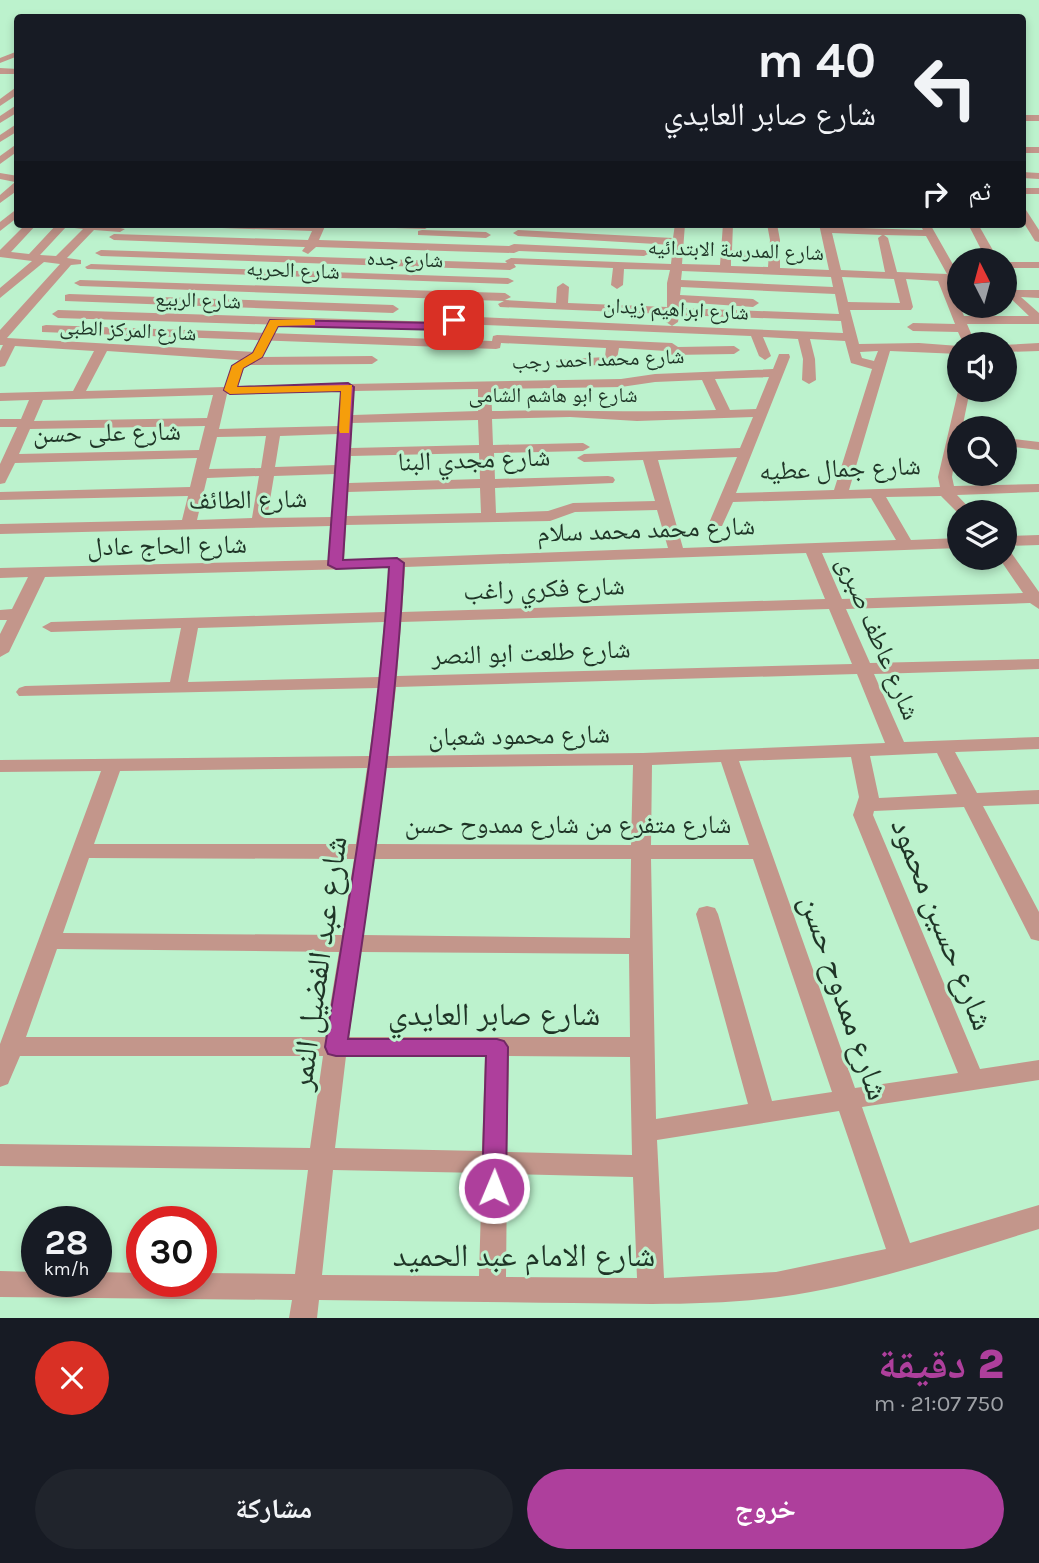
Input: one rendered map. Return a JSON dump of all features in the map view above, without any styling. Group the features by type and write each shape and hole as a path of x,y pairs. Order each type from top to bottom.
{"street":[{"path":"0,104 14,93"},
{"path":"0,161 14,147"},
{"path":"0,200 12,177"},
{"path":"0,228 11,216"},
{"path":"1026,218 1039,239"},
{"path":"0,268 5,254 28,228"},
{"path":"2,297 62,228"},
{"path":"0,363 4,340 90,228"},
{"path":"190,271 220,228"},
{"path":"188,525 212,427 225,391 238,366 250,359 266,338 319,228"},
{"path":"381,342 401,278 424,228"},
{"path":"432,228 486,235"},
{"path":"496,346 519,228 679,242"},
{"path":"672,352 673,282 680,228"},
{"path":"725,269 728,228"},
{"path":"773,228 774,271"},
{"path":"825,228 858,362 879,367"},
{"path":"927,228 947,261"},
{"path":"975,228 986,248"},
{"path":"34,344 119,230 212,240 417,247 512,256"},
{"path":"883,238 919,347"},
{"path":"95,261 201,257 408,263 512,256 643,253"},
{"path":"726,253 745,254"},
{"name":"شارع جده","path":"5,254 190,271 508,281"},
{"name":"شارع المدرسة الابتدائيه","path":"512,256 619,265 947,277"},
{"path":"617,285 619,265"},
{"path":"1017,265 1039,265"},
{"path":"942,277 947,285"},
{"path":"673,282 843,303 907,307"},
{"name":"شارع الحريه","path":"80,283 396,293 503,309"},
{"path":"147,351 184,286"},
{"path":"562,306 563,287"},
{"path":"1017,297 1039,295"},
{"path":"438,310 843,303 867,296"},
{"path":"2,297 33,299"},
{"path":"69,298 393,309"},
{"path":"1017,301 1038,317"},
{"name":"شارع الربيع","path":"58,314 274,323 443,326 503,309"},
{"name":"شارع ابراهيم زيدان","path":"503,309 671,328 803,334 885,348 947,348"},
{"path":"913,327 1038,317"},
{"path":"960,318 965,332"},
{"path":"46,329 496,346 561,342 613,344 672,352 734,350"},
{"path":"755,332 765,356"},
{"path":"803,334 809,359 809,380"},
{"name":"شارع المركز الطبى","path":"4,340 250,359 370,363 381,342"},
{"path":"561,342 565,383"},
{"path":"562,363 611,361 613,344"},
{"path":"1017,348 1039,347"},
{"path":"77,395 102,348"},
{"path":"841,493 885,348"},
{"path":"718,523 784,357"},
{"name":"شارع محمد احمد رجب","path":"0,397 348,387 621,383 644,379 777,373"},
{"path":"707,376 725,414"},
{"path":"484,384 489,517"},
{"path":"336,565 348,387"},
{"path":"0,480 38,396"},
{"name":"شارع ابو هاشم الشامى","path":"0,423 212,427 274,431 485,416 761,413"},
{"path":"259,523 274,431"},
{"path":"1017,443 1039,446"},
{"path":"343,452 486,449 649,456 746,452"},
{"name":"شارع على حسن","path":"9,459 205,454"},
{"path":"649,456 677,553"},
{"path":"947,464 946,488 953,500"},
{"path":"201,474 342,469"},
{"name":"شارع مجدي البنا","path":"341,488 608,480"},
{"name":"شارع جمال عطيه","path":"727,498 946,488 1036,491"},
{"path":"0,496 197,491"},
{"path":"874,492 906,545"},
{"name":"شارع الطائف","path":"0,529 551,516 573,508 663,505"},
{"path":"1017,541 1039,540"},
{"name":"شارع محمد محمد سلام","path":"336,565 947,543"},
{"name":"شارع عاطف صبرى","path":"812,548 897,749"},
{"name":"شارع عبد الفضيل النمر","path":"303,1318 336,1047 377,764 394,617 397,563"},
{"name":"شارع الحاج عادل","path":"0,573 336,565"},
{"path":"1016,570 1038,600"},
{"path":"0,652 39,572"},
{"name":"شارع فكري راغب","path":"51,626 1038,600"},
{"path":"0,614 18,614"},
{"path":"178,688 190,622"},
{"name":"شارع طلعت ابو النصر","path":"25,692 1039,664"},
{"name":"شارع محمود شعبان","path":"0,766 377,764 643,759 1039,743"},
{"path":"943,747 1039,933"},
{"name":"شارع حسين محمود","path":"859,751 869,797 863,815 973,1080"},
{"name":"شارع ممدوح حسن","path":"728,756 902,1258"},
{"path":"643,759 639,946 651,1291"},
{"path":"0,1077 113,764"},
{"path":"865,805 1039,797"},
{"name":"شارع متفرع من شارع ممدوح حسن","path":"82,851 761,852"},
{"path":"707,914 763,1113"},
{"path":"49,941 639,946"},
{"name":"شارع صابر العايدي","path":"11,1046 641,1047"},
{"path":"492,1290 497,1047"},
{"path":"644,1131 1039,1070"},
{"path":"0,1155 645,1166"},
{"name":"شارع الامام عبد الحميد","path":"0,1284 492,1290 726,1289 814,1279 902,1258 1039,1217"}],"slow traffic":[{"path":"311,322 274,323 258,355 238,366 230,390 348,387 345,430"}],"route":[{"path":"454,320 443,326 274,323 258,355 238,366 230,390 348,387 336,565 397,563 394,617 366,851 336,1047 497,1047 494,1188"}]}
